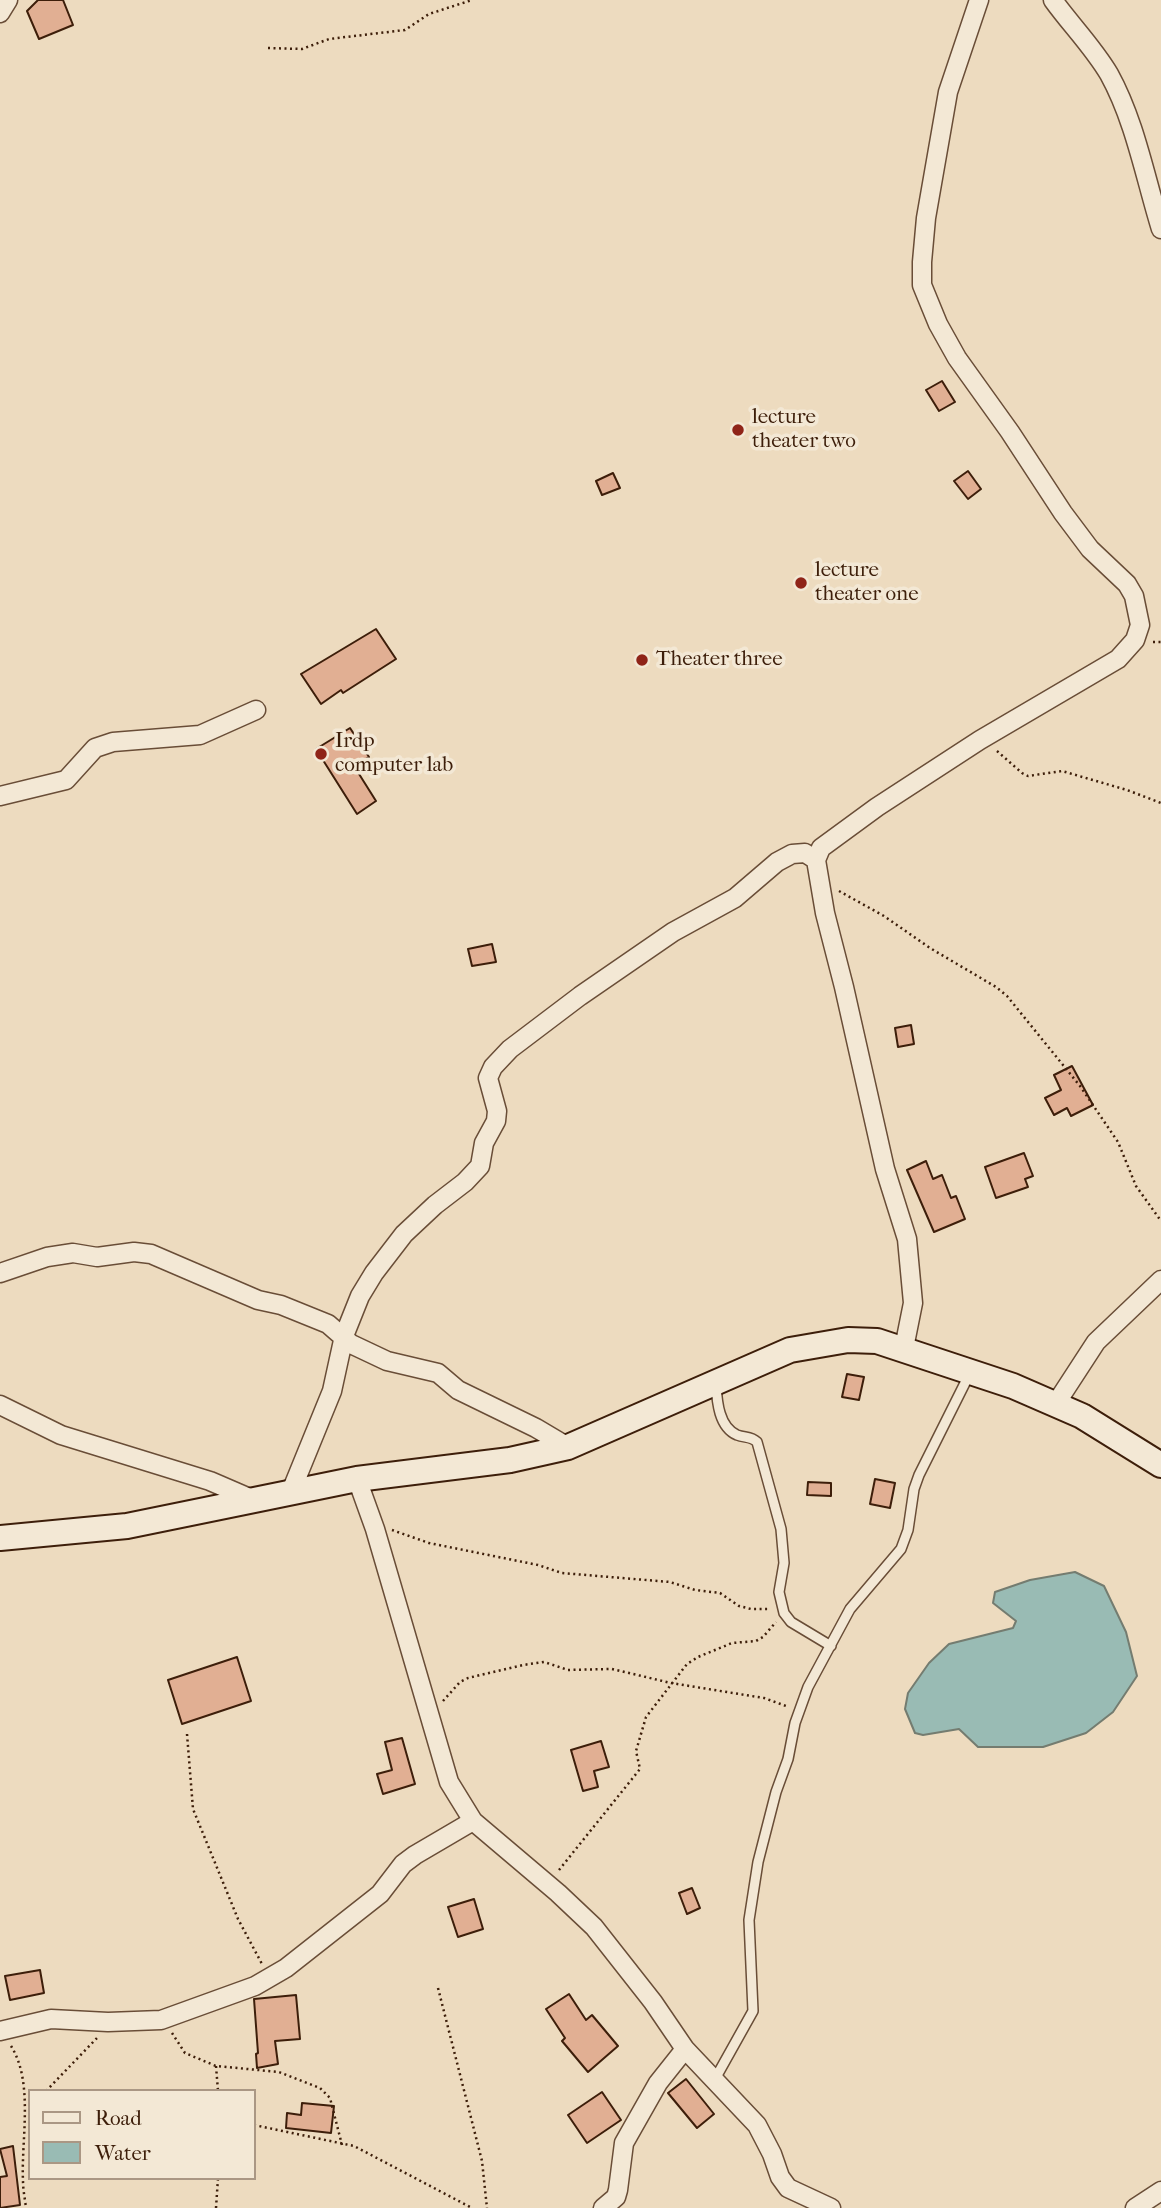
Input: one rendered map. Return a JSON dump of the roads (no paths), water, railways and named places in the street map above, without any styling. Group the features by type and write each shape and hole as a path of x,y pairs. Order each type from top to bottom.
{"street":[{"path":"0,13 8,0"},
{"path":"904,1348 913,1303 906,1239 885,1169 817,867 821,848 877,807 980,740 1118,659 1135,640 1140,625 1138,610 1127,583 1090,549 1063,513 957,358 938,324 922,285 926,218 948,92 979,0"},
{"path":"1053,0 1095,51 1110,76 1131,128 1161,229"},
{"path":"0,796 66,780 95,748 113,742 200,735 256,710"},
{"path":"290,1494 332,1391 344,1336 360,1296 389,1251 435,1205 466,1182 480,1166 484,1143 496,1121 497,1111 488,1078 493,1067 510,1049 580,996 673,932 735,898 777,862 792,854 805,853 817,867"},
{"path":"0,1273 47,1257 73,1253 97,1257 134,1252 151,1254 248,1296 281,1305 328,1324 351,1344 387,1361 438,1373 458,1390 536,1428 568,1447"},
{"path":"1055,1405 1096,1342 1161,1280"},
{"path":"0,1538 127,1526 357,1479 510,1460 568,1447 790,1350 848,1340 877,1340 1013,1386 1083,1416 1161,1465"},
{"path":"0,1405 61,1435 210,1481 254,1500"},
{"path":"357,1479 449,1782 473,1821 547,1883 603,1937 685,2049 757,2124 772,2154 779,2177 788,2189 831,2208"},
{"path":"0,2031 51,2019 108,2022 161,2020 271,1979 380,1894 403,1864 473,1821"},
{"path":"603,2208 616,2197 624,2143 658,2083 685,2049"},
{"path":"1135,2208 1161,2191"}],"lane":[{"path":"715,2079 753,2011 749,1920 758,1862 776,1792 788,1759 795,1723 808,1687 850,1609 901,1549 908,1530 914,1489 919,1475 972,1371"},
{"path":"716,1383 723,1422 739,1436 752,1437 757,1442 771,1488 782,1538 783,1563 779,1592 785,1612 791,1622 831,1646"}],"water":[{"path":"1075,1572 1104,1586 1126,1632 1137,1676 1113,1712 1086,1733 1043,1747 978,1747 959,1729 923,1735 915,1733 905,1709 908,1693 929,1663 949,1644 1013,1628 1016,1621 993,1603 995,1592 1030,1580"}],"place":[{"name":"lecture theater two","path":"738,430"},
{"name":"lecture theater one","path":"801,583"},
{"name":"Theater three","path":"642,660"},
{"name":"Irdp computer lab","path":"321,754"}]}
